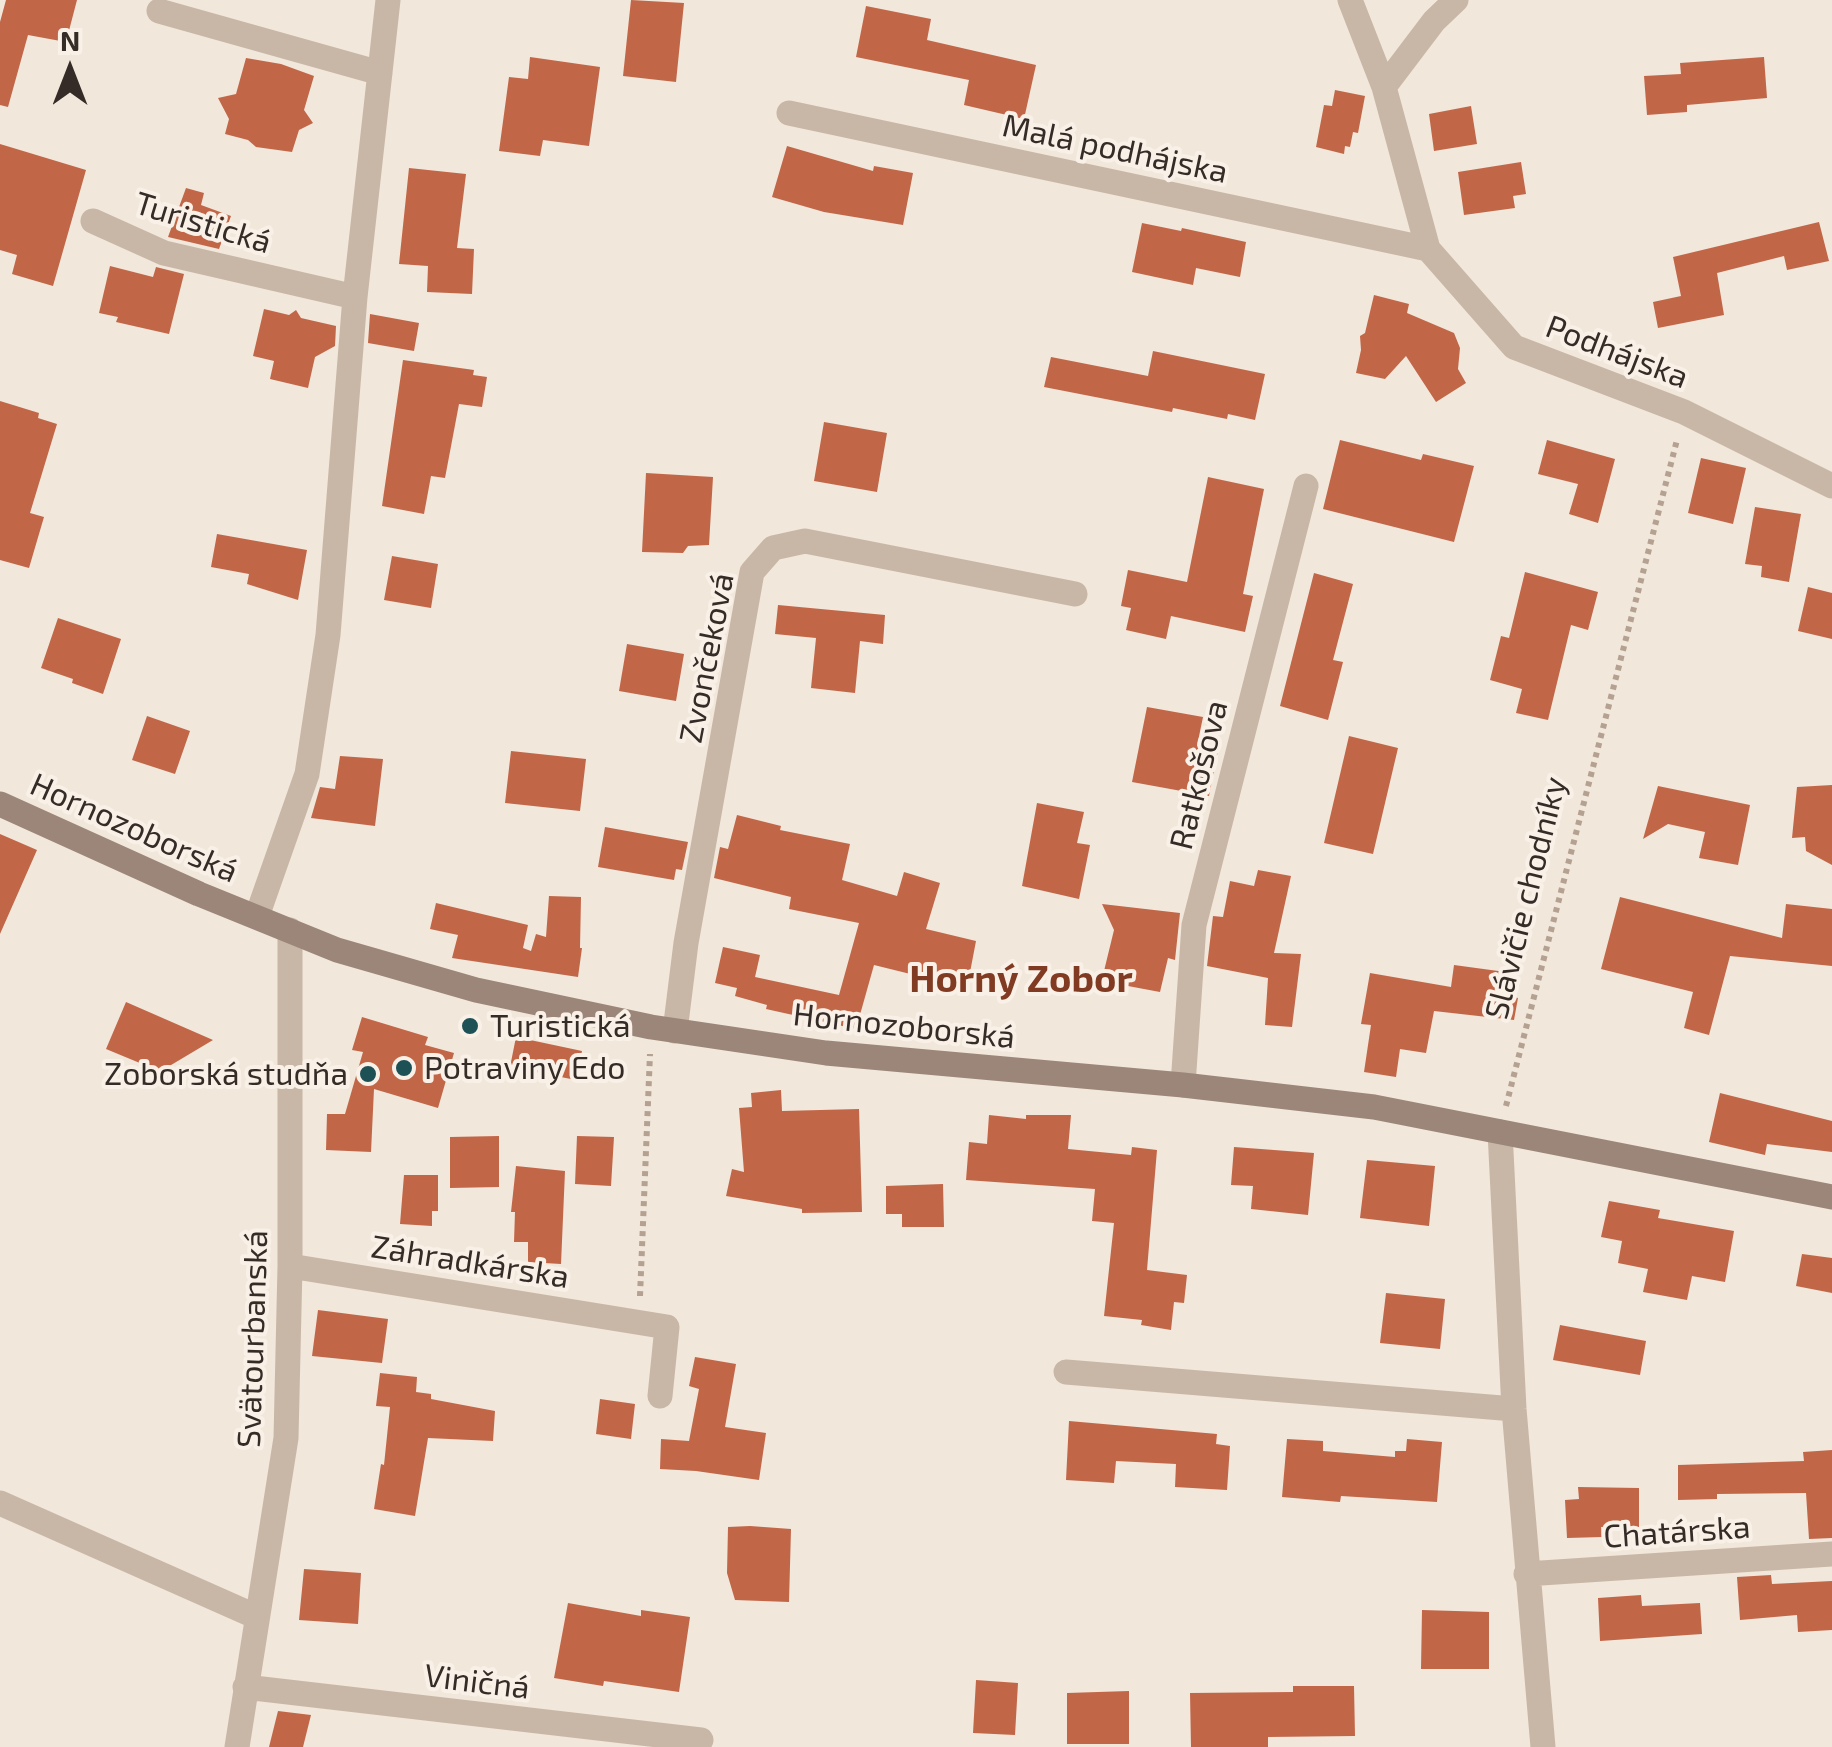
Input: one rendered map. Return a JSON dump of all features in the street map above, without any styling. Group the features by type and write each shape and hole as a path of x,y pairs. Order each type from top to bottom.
{"street":[{"path":"257,916 307,774 328,635 355,298 388,0"},
{"name":"Podhájska","path":"1350,0 1384,88 1428,249 1514,347 1684,412 1832,486"},
{"path":"1384,88 1434,21 1456,0"},
{"path":"160,11 380,73"},
{"name":"Malá podhájska","path":"789,113 1428,249"},
{"name":"Turistická","path":"92,222 164,253 355,298"},
{"name":"Ratkošova","path":"1183,1085 1194,925 1306,486"},
{"name":"Zvončeková","path":"676,1031 686,942 752,572 772,548 805,541 1075,594"},
{"name":"Hornozoborská","path":"0,804 199,894 290,930 390,968 476,990 676,1031 826,1053 1183,1085 1374,1107 1832,1197"},
{"name":"Svätourbanská","path":"237,1747 286,1438 290,930"},
{"path":"1500,1132 1514,1409 1542,1747"},
{"name":"Záhradkárska","path":"290,1266 639,1322"},
{"path":"639,1322 666,1326 660,1396"},
{"path":"1066,1372 1514,1409"},
{"path":"0,1503 257,1617"},
{"name":"Chatárska","path":"1526,1574 1832,1554"},
{"name":"Viničná","path":"245,1688 701,1740"}],"path":[{"name":"Slávičie chodníky","path":"1500,1132 1684,412"},
{"path":"639,1322 649,1063"}],"building":[{"path":"6,0 77,0 66,42 28,35 8,107 0,105 0,22"},
{"path":"631,0 684,3 676,82 623,76"},
{"path":"866,6 931,19 927,40 1036,65 1024,119 964,105 969,80 856,57"},
{"path":"530,57 600,67 589,146 543,140 540,156 499,151 509,77 528,79"},
{"path":"1764,57 1767,98 1687,105 1687,112 1647,115 1644,76 1681,74 1680,63"},
{"path":"246,58 281,64 314,76 304,110 313,123 299,130 292,152 256,147 248,140 225,134 229,119 218,98 236,94"},
{"path":"1335,90 1365,96 1358,133 1353,132 1344,154 1316,147 1324,105 1332,106"},
{"path":"1471,106 1477,144 1434,151 1429,114"},
{"path":"0,144 86,170 53,286 12,274 17,255 0,250"},
{"path":"787,146 873,171 874,166 913,173 903,225 824,212 772,197"},
{"path":"1521,162 1526,194 1513,196 1515,208 1464,215 1458,172"},
{"path":"409,168 466,174 457,248 474,249 472,294 427,292 428,266 399,264"},
{"path":"186,188 204,193 201,205 231,216 219,249 168,237"},
{"path":"1819,222 1829,261 1787,270 1784,256 1717,273 1724,315 1658,328 1653,302 1681,296 1673,257"},
{"path":"1142,223 1246,242 1240,277 1196,268 1193,285 1132,272"},
{"path":"110,266 153,277 156,267 184,274 169,334 116,322 118,317 99,313"},
{"path":"1374,295 1409,304 1407,313 1454,333 1460,348 1458,369 1466,383 1436,402 1406,356 1385,379 1356,373 1360,336 1365,333"},
{"path":"264,309 289,315 296,310 301,318 336,326 335,346 315,357 308,388 270,379 274,361 253,356"},
{"path":"370,314 419,323 414,351 368,343"},
{"path":"1153,351 1265,374 1255,420 1228,414 1227,419 1173,408 1172,412 1044,387 1051,357 1148,376"},
{"path":"403,360 474,370 473,375 487,377 482,407 459,404 445,478 431,476 424,514 382,506"},
{"path":"0,401 39,413 38,418 57,424 30,513 44,517 29,568 0,560"},
{"path":"824,422 887,433 877,492 814,481"},
{"path":"1340,440 1421,460 1423,454 1474,466 1454,542 1323,509"},
{"path":"1547,440 1615,459 1598,523 1569,514 1578,484 1538,474"},
{"path":"1701,458 1746,468 1733,524 1688,513"},
{"path":"646,473 713,477 709,545 688,546 683,553 642,552"},
{"path":"1208,477 1264,489 1243,594 1253,596 1245,632 1171,616 1166,639 1126,630 1131,608 1121,606 1128,570 1187,582"},
{"path":"1755,507 1801,514 1789,582 1761,577 1762,566 1745,564"},
{"path":"217,534 307,550 298,600 247,584 249,574 211,567"},
{"path":"392,556 438,564 431,608 384,600"},
{"path":"1525,572 1598,592 1588,630 1571,625 1548,720 1516,713 1522,689 1490,680 1501,636 1509,638"},
{"path":"1314,573 1353,584 1333,660 1343,662 1328,720 1280,706"},
{"path":"1808,587 1832,593 1832,639 1798,631"},
{"path":"778,605 885,615 883,644 860,641 855,693 811,688 816,638 775,634"},
{"path":"58,618 121,639 103,694 41,668"},
{"path":"627,644 684,654 676,701 619,691"},
{"path":"1147,707 1203,717 1197,746 1218,750 1209,796 1132,782"},
{"path":"147,716 190,731 175,774 132,760"},
{"path":"1349,736 1398,748 1373,854 1324,843"},
{"path":"511,751 586,759 580,811 505,803"},
{"path":"340,756 383,759 375,826 311,818 320,787 335,789"},
{"path":"1832,785 1832,865 1806,851 1805,837 1792,838 1797,787"},
{"path":"1658,786 1750,805 1738,865 1699,858 1705,832 1668,824 1643,839"},
{"path":"1037,803 1084,812 1077,843 1090,845 1079,899 1022,886"},
{"path":"737,815 781,826 780,830 850,844 842,880 897,896 904,872 940,883 926,929 976,941 967,988 874,965 856,1029 766,1009 767,1005 735,996 737,988 715,983 723,947 760,955 755,977 839,995 859,923 789,909 791,897 714,878 720,847 728,849"},
{"path":"605,827 688,842 682,870 676,869 674,880 598,867"},
{"path":"0,834 37,850 0,934"},
{"path":"1258,870 1291,876 1274,953 1301,954 1292,1027 1265,1025 1268,978 1207,966 1213,916 1223,917 1230,881 1254,886"},
{"path":"549,896 581,897 578,977 452,958 458,935 430,929 436,903 528,925 523,948 531,951 536,934 546,937"},
{"path":"1620,897 1782,938 1786,904 1832,909 1832,966 1730,956 1709,1035 1684,1028 1693,992 1601,969"},
{"path":"1102,904 1180,913 1175,960 1168,958 1160,992 1128,986 1130,974 1104,971 1114,930"},
{"path":"1454,965 1513,973 1510,996 1518,998 1514,1020 1434,1011 1426,1053 1400,1049 1396,1077 1364,1072 1371,1025 1361,1024 1370,973 1451,987"},
{"path":"126,1002 213,1040 156,1074 147,1066 106,1049"},
{"name":"Potraviny Edo","path":"362,1017 428,1037 425,1045 454,1053 438,1108 374,1089 371,1152 326,1150 327,1114 345,1114 363,1052 352,1050"},
{"path":"516,1037 582,1051 576,1080 510,1067"},
{"path":"781,1090 782,1111 859,1109 862,1212 802,1213 802,1209 726,1196 732,1169 744,1172 739,1108 752,1107 751,1093"},
{"path":"1720,1093 1832,1121 1832,1152 1767,1144 1765,1155 1709,1142"},
{"path":"989,1115 1026,1119 1026,1115 1071,1115 1068,1149 1131,1155 1132,1147 1157,1150 1147,1270 1187,1275 1184,1303 1174,1302 1171,1330 1141,1325 1142,1320 1104,1316 1114,1223 1092,1221 1095,1189 966,1180 969,1142 987,1144"},
{"path":"499,1136 499,1187 450,1188 450,1137"},
{"path":"577,1136 614,1137 611,1186 575,1184"},
{"path":"1234,1147 1314,1153 1308,1215 1251,1209 1253,1186 1231,1185"},
{"path":"1367,1160 1435,1166 1429,1226 1360,1218"},
{"path":"516,1166 565,1171 561,1264 528,1262 528,1242 514,1242 515,1212 511,1212"},
{"path":"404,1175 438,1175 438,1211 432,1211 432,1226 400,1224"},
{"path":"943,1184 944,1227 902,1227 902,1214 886,1214 886,1186"},
{"path":"1609,1201 1660,1210 1658,1218 1734,1231 1725,1282 1692,1276 1687,1300 1643,1292 1648,1269 1618,1263 1622,1241 1601,1237"},
{"path":"1802,1254 1832,1258 1832,1293 1796,1286"},
{"path":"1386,1293 1445,1299 1440,1349 1380,1343"},
{"path":"318,1310 388,1319 382,1363 312,1356"},
{"path":"1560,1325 1646,1341 1640,1375 1553,1360"},
{"path":"695,1357 736,1364 725,1427 766,1433 759,1480 660,1469 661,1439 689,1441 699,1389 689,1386"},
{"path":"380,1373 417,1377 416,1392 431,1394 431,1399 495,1411 493,1441 428,1438 415,1516 374,1509 381,1464 384,1465 390,1407 376,1406"},
{"path":"600,1399 635,1404 631,1439 596,1434"},
{"path":"1069,1421 1217,1434 1216,1444 1230,1446 1227,1490 1175,1487 1176,1464 1116,1461 1114,1483 1066,1480"},
{"path":"1287,1439 1323,1441 1323,1451 1395,1457 1395,1451 1406,1451 1407,1439 1442,1442 1437,1502 1341,1496 1340,1502 1282,1497"},
{"path":"1832,1450 1832,1538 1809,1539 1806,1493 1717,1494 1717,1499 1678,1500 1678,1465 1804,1461 1803,1452"},
{"path":"1578,1487 1639,1488 1639,1527 1601,1527 1602,1537 1567,1538 1565,1500 1579,1499"},
{"path":"728,1527 791,1529 789,1602 735,1600 727,1573"},
{"path":"304,1569 361,1573 358,1624 299,1620"},
{"path":"1771,1575 1772,1584 1832,1581 1832,1630 1798,1632 1797,1615 1740,1620 1737,1577"},
{"path":"1641,1595 1642,1606 1700,1603 1702,1634 1600,1641 1598,1598"},
{"path":"568,1603 641,1616 641,1610 690,1617 679,1692 554,1678"},
{"path":"1422,1610 1489,1612 1489,1669 1421,1669"},
{"path":"976,1680 1018,1683 1015,1735 973,1733"},
{"path":"1293,1686 1354,1686 1355,1736 1268,1737 1268,1747 1191,1747 1190,1693 1293,1692"},
{"path":"1129,1691 1129,1744 1067,1744 1067,1693"},
{"path":"278,1711 311,1715 303,1747 269,1747"}],"place":[{"name":"Turistická","path":"470,1026"},
{"name":"Potraviny Edo","path":"404,1068"},
{"name":"Zoborská studňa","path":"368,1074"}],"district":[{"name":"Horný Zobor","path":"1021,979"}]}
